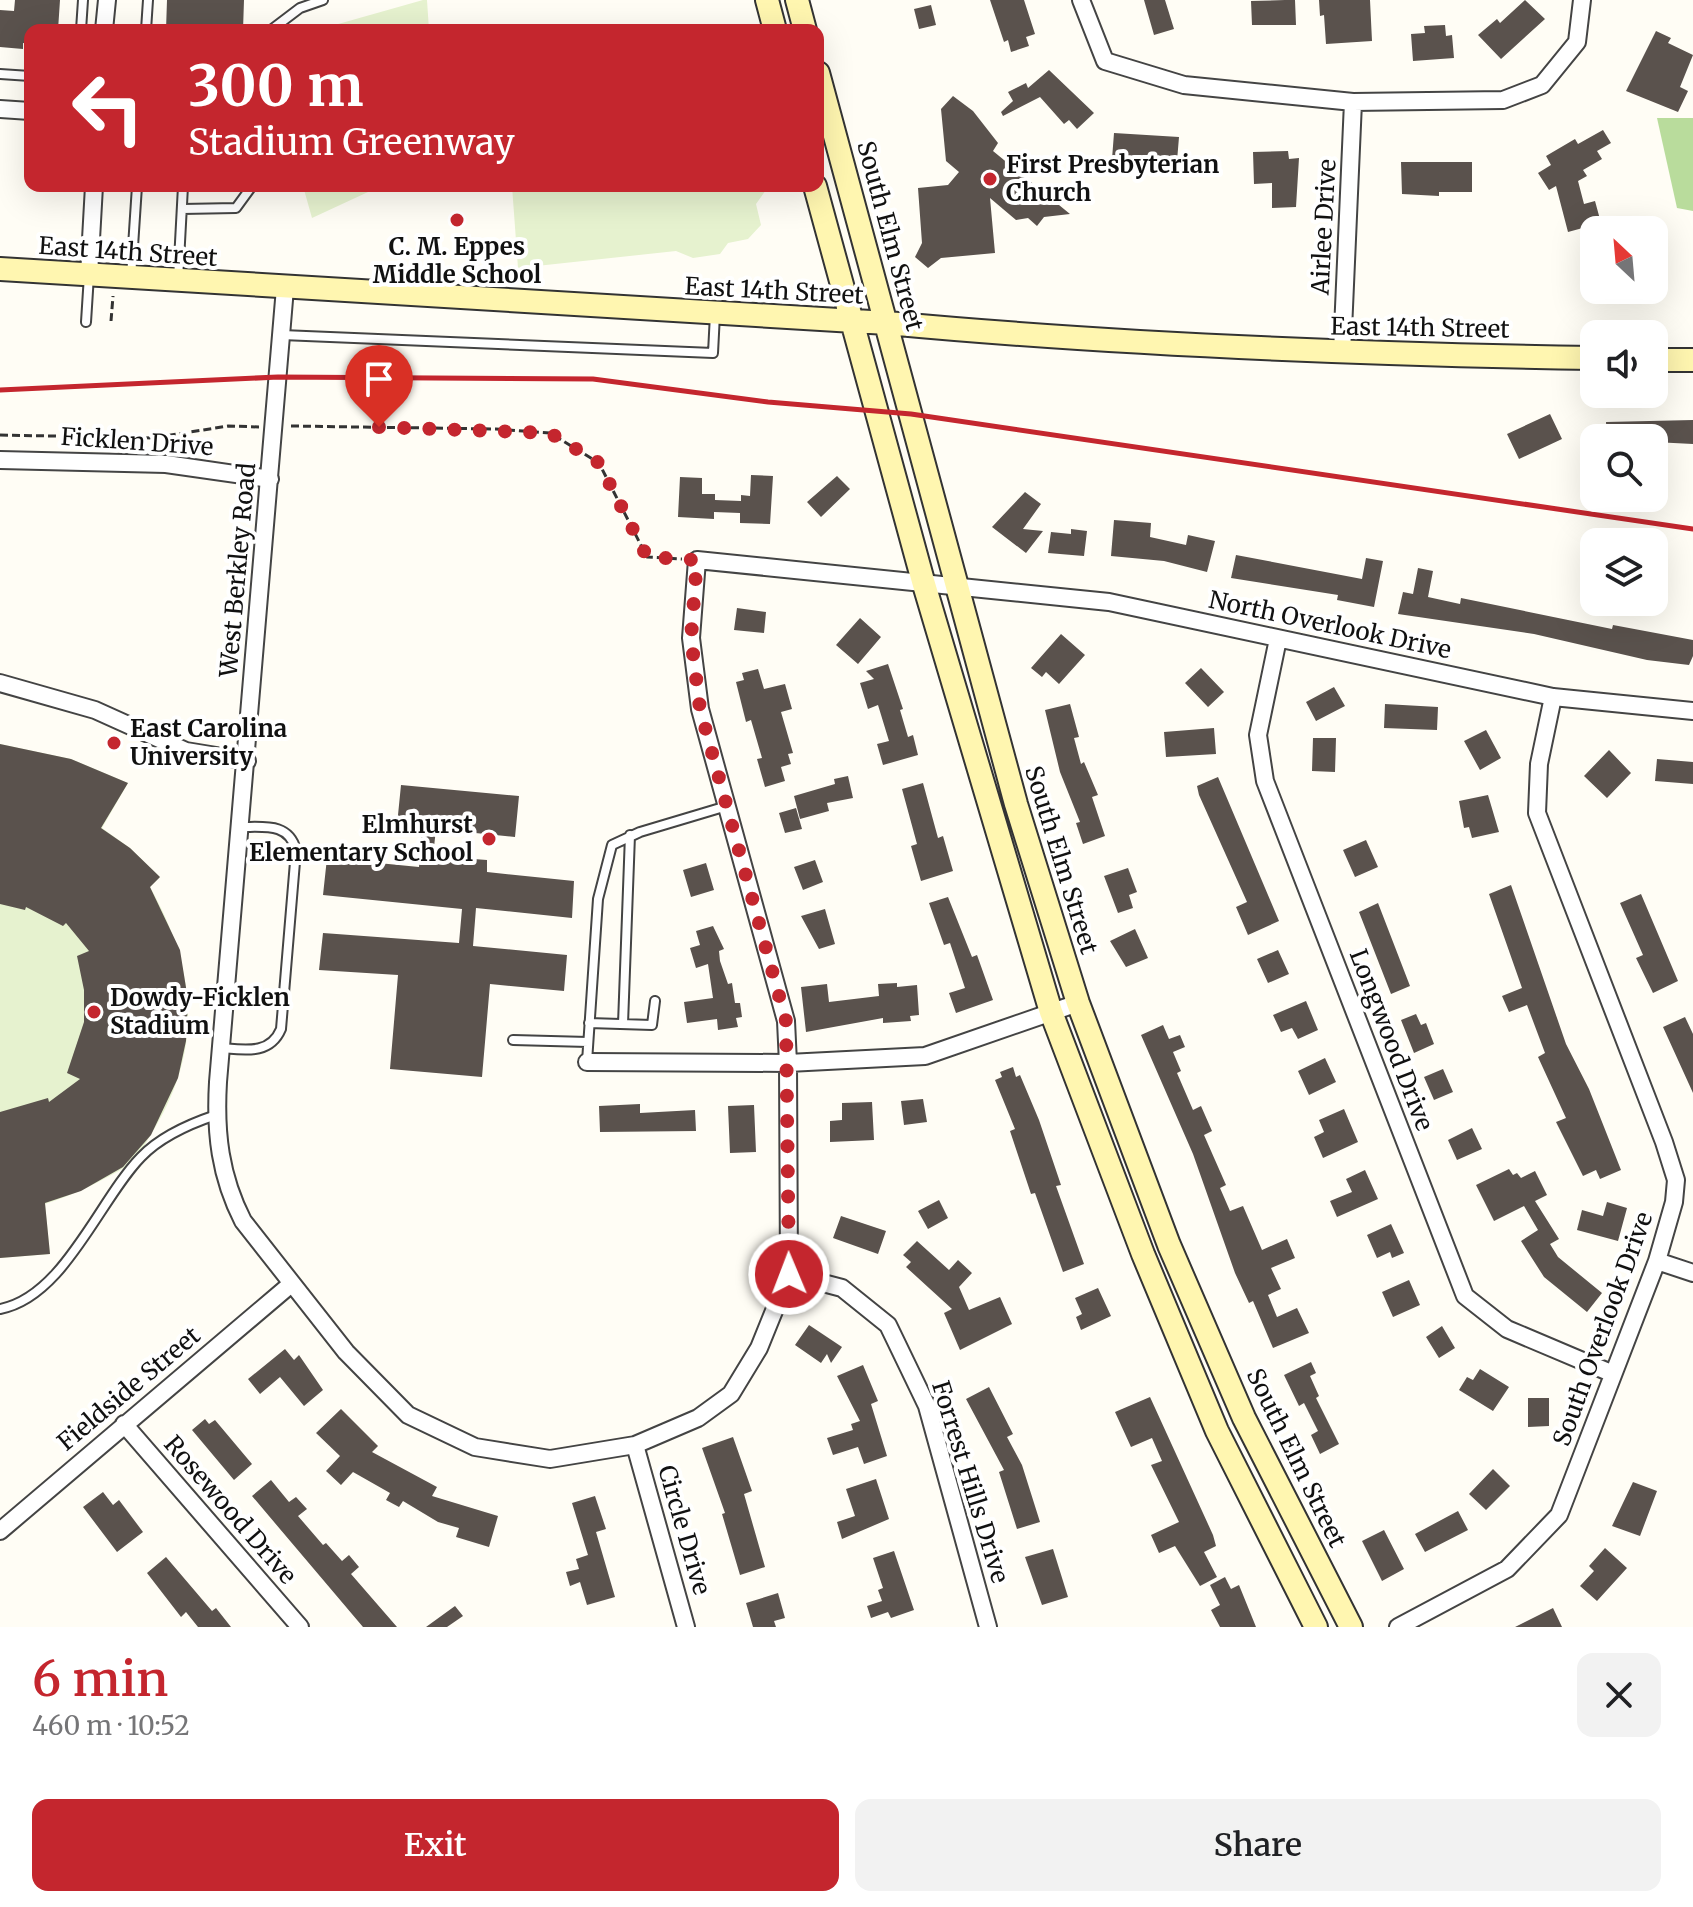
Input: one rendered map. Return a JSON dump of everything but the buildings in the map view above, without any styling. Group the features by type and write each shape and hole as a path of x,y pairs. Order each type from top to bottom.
{"street":[{"path":"105,24 107,0"},
{"path":"767,0 773,24"},
{"path":"797,0 803,24"},
{"path":"1081,0 1105,61 1184,85 1353,102 1503,100 1542,85 1577,42 1582,0"},
{"name":"Airlee Drive","path":"1342,353 1353,102"},
{"path":"0,109 24,111"},
{"name":"South Elm Street","path":"825,123 887,323 1016,804 1078,1003 1169,1245 1244,1418 1351,1627"},
{"path":"89,275 94,192"},
{"path":"817,192 923,581 1051,1012 1143,1254 1217,1431 1316,1627"},
{"name":"East 14th Street","path":"0,269 887,323 1015,335 1342,353 1580,358"},
{"name":"West Berkley Road","path":"285,288 216,1115 219,1152 232,1200 243,1221 290,1285 346,1352 408,1415 475,1447 550,1459 635,1445 698,1418 731,1394 759,1348 789,1274"},
{"path":"1668,360 1693,360"},
{"name":"Ficklen Drive","path":"0,460 121,461 270,479"},
{"path":"697,560 691,638 700,709 786,1021 789,1274"},
{"name":"North Overlook Drive","path":"697,560 957,584 1109,602 1553,697 1693,711"},
{"name":"Longwood Drive","path":"1278,639 1258,735 1265,781 1465,1296 1507,1329 1611,1373"},
{"path":"0,683 95,710 186,751 247,761"},
{"name":"South Overlook Drive","path":"1398,1627 1507,1569 1559,1515 1611,1373 1657,1261 1674,1202 1676,1180 1537,813 1539,764 1553,697"},
{"path":"990,812 1016,804"},
{"path":"587,1062 788,1063 925,1056 1078,1003"},
{"path":"1143,1254 1169,1245"},
{"path":"1657,1261 1693,1273"},
{"name":"Forrest Hills Drive","path":"789,1274 842,1288 888,1325 927,1406 988,1627"},
{"name":"Fieldside Street","path":"0,1531 290,1285"},
{"path":"1217,1431 1244,1418"},
{"name":"Rosewood Drive","path":"124,1424 300,1627"},
{"name":"Circle Drive","path":"635,1445 686,1627"}],"lane":[{"path":"81,24 83,0"},
{"path":"146,24 148,0"},
{"path":"279,24 300,8 323,0"},
{"path":"0,74 24,76"},
{"path":"131,278 137,192"},
{"path":"178,281 183,192"},
{"path":"182,209 236,208 248,192"},
{"path":"86,322 89,275"},
{"path":"282,335 713,353 715,314"},
{"path":"587,1062 598,899 612,845 630,835 727,806"},
{"path":"221,1048 261,1049 270,1045 281,1029 296,850 288,834 280,829 242,827"},
{"path":"623,1024 630,835"},
{"path":"589,1023 652,1025 655,1001"},
{"path":"513,1040 588,1042"},
{"path":"0,1309 28,1297 51,1279 132,1168 149,1150 178,1130 216,1115"}],"path":[{"path":"0,435 152,438 228,426 256,427"},
{"path":"291,426 496,429 550,433 599,463 647,557 697,560"}],"green space":[{"path":"423,0 427,0 429,24 338,24"},
{"path":"1657,118 1693,118 1693,211 1677,208"},
{"path":"305,192 368,192 312,218"},
{"path":"512,192 765,192 756,204 761,225 748,239 728,243 720,254 693,258 676,251 518,268"},
{"name":"Dowdy-Ficklen Stadium","path":"0,744 71,759 128,783 102,828 130,848 160,877 150,887 177,947 188,1006 182,1065 156,1126 139,1153 131,1163 109,1177 45,1204 50,1254 0,1258"}],"railway":[{"path":"0,390 278,377 593,379 768,402 911,414 1693,529"}],"place":[{"name":"First Presbyterian Church","path":"990,179"},
{"name":"C. M. Eppes Middle School","path":"457,220"},
{"name":"East Carolina University","path":"114,743"},
{"name":"Elmhurst Elementary School","path":"489,839"},
{"name":"Dowdy-Ficklen Stadium","path":"94,1012"}],"route":[{"path":"379,427 550,433 599,463 613,485 647,557 697,560 691,638 700,709 786,1021 789,1274"}]}
